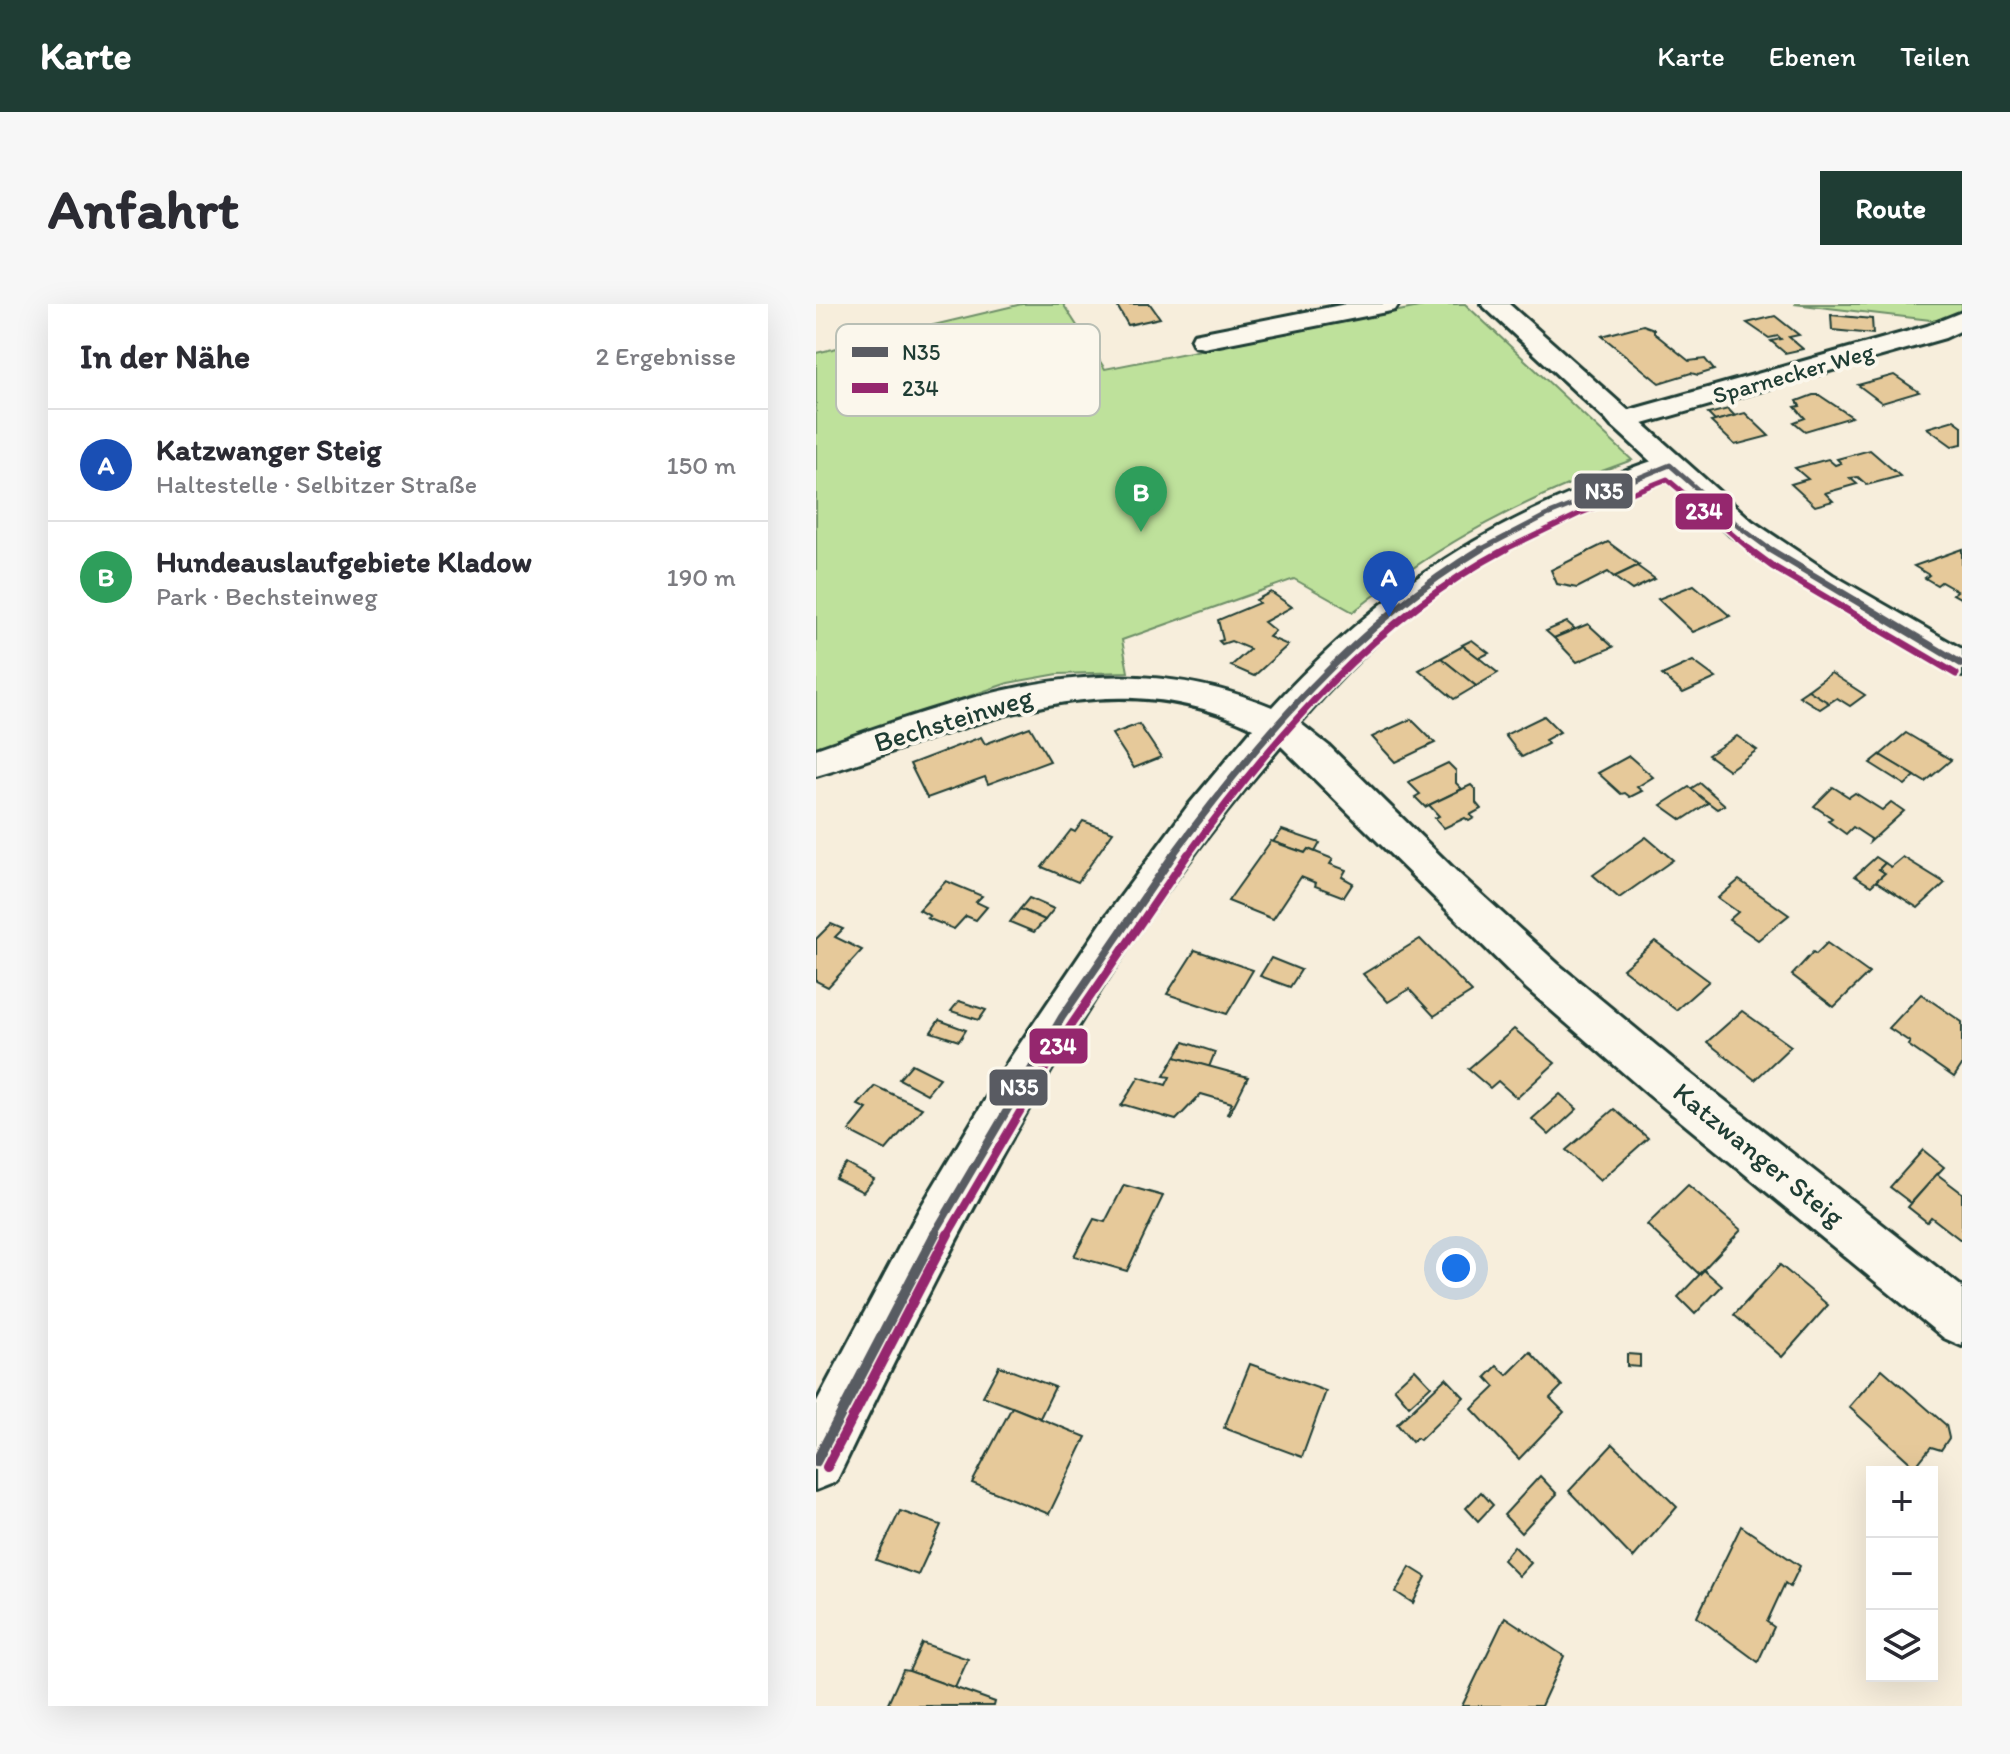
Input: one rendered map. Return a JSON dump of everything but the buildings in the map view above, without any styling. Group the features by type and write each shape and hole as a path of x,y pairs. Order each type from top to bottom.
{"street":[{"path":"1204,340 1386,304"},
{"path":"1494,304 1741,528 1779,556 1962,664"},
{"name":"Sparnecker Weg","path":"1622,421 1950,328 1962,320"},
{"path":"816,1462 871,1347 997,1119 1058,1016 1221,790 1277,725 1389,617 1433,580 1474,553 1570,504 1670,465"},
{"name":"Bechsteinweg","path":"816,763 973,707 1027,694 1072,688 1137,687 1175,691 1248,711 1277,725"},
{"name":"Katzwanger Steig","path":"1277,725 1309,747 1358,800 1488,927 1568,999 1962,1320"}],"green space":[{"path":"1022,304 1063,304 1076,324 938,324"},
{"path":"1434,304 1465,304 1632,460 1556,490 1486,524 1419,564 1353,612 1294,579 1122,640 1128,672 1058,674 1008,683 816,748 816,353 836,348 836,416 1100,416 1100,361 1105,369"},
{"path":"1794,304 1962,304 1962,334 1939,321"}],"transit line":[{"name":"N35","path":"816,1462 974,1162 1062,1017 1157,877 1250,756 1319,680 1393,611 1460,561 1518,529 1670,465 1741,528 1779,556 1962,664"},
{"name":"234","path":"827,1467 983,1171 1069,1028 1163,889 1256,767 1325,691 1361,655 1439,590 1521,541 1667,479 1733,537 1772,566 1956,674"}],"place":[{"name":"Hundeauslaufgebiete Kladow","path":"1141,532"},
{"name":"Katzwanger Steig","path":"1389,617"}]}
